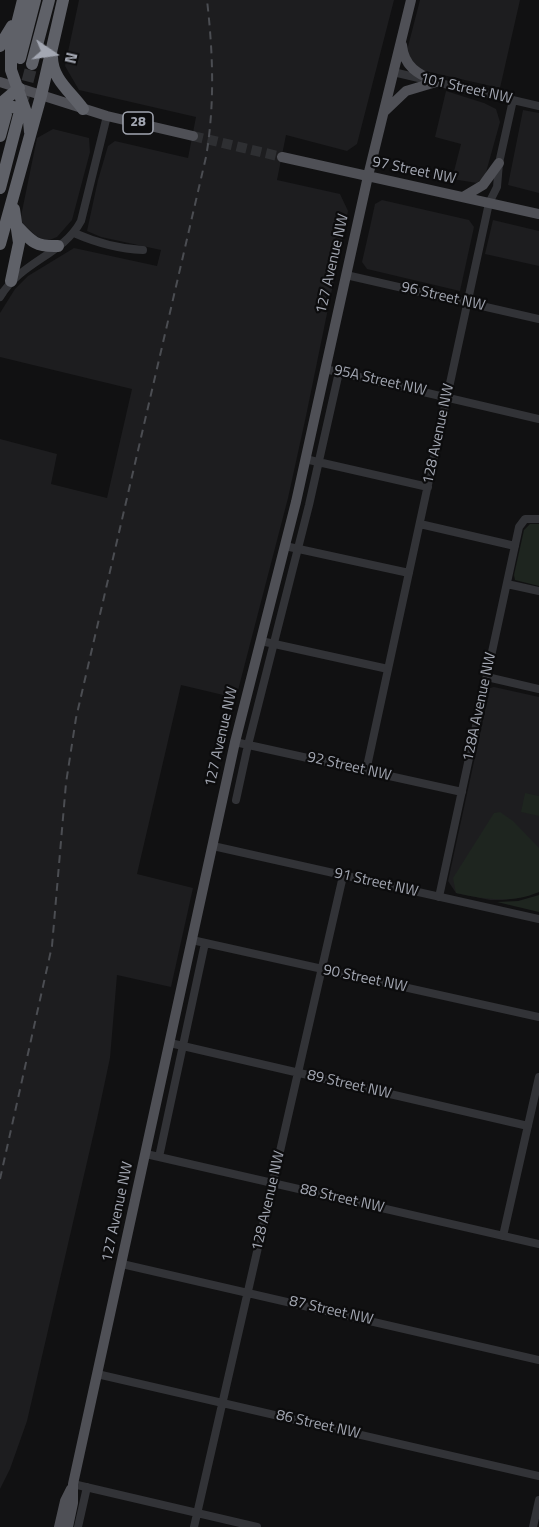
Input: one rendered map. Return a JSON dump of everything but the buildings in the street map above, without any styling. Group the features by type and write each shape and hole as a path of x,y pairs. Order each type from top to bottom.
{"highway":[{"path":"23,0 19,15 16,57 21,68 32,70 42,65 51,56"},
{"path":"0,136 19,88 11,70 35,0"},
{"path":"32,64 49,0"},
{"path":"0,244 41,96 63,0"},
{"path":"0,46 19,15"},
{"path":"54,42 52,60 57,78 83,109"},
{"path":"0,188 10,112 19,88"},
{"path":"10,112 29,121 30,136"},
{"path":"11,281 18,258 19,243 15,224 14,194"},
{"path":"15,224 35,243 43,247 58,246"}],"main road":[{"name":"127 Avenue NW","path":"68,1527 73,1503 73,1484 235,742 285,546 368,177 411,0"},
{"path":"401,40 404,56 413,71 436,82"},
{"path":"0,82 83,109"},
{"path":"383,113 406,91 436,82"},
{"name":"28","path":"83,109 193,136"},
{"name":"97 Street NW","path":"282,157 539,214"},
{"path":"463,198 483,185 499,163"},
{"name":"127 Avenue NW","path":"59,1527 65,1501 73,1484"}],"street":[{"name":"101 Street NW","path":"393,72 539,106"},
{"name":"128 Avenue NW","path":"366,771 468,302 497,187 499,163 513,100"},
{"path":"0,297 11,281 22,271 74,233 81,221 107,116"},
{"path":"74,233 115,248 143,250"},
{"name":"96 Street NW","path":"346,275 539,319"},
{"name":"95A Street NW","path":"326,369 539,419"},
{"name":"127 Avenue NW","path":"236,800 339,372"},
{"path":"305,459 428,487"},
{"name":"128A Avenue NW","path":"439,897 519,527 525,519 539,519"},
{"path":"420,524 515,546"},
{"path":"285,546 409,573"},
{"path":"507,584 539,591"},
{"path":"261,641 388,669"},
{"path":"487,677 539,689"},
{"name":"92 Street NW","path":"235,742 462,792"},
{"name":"91 Street NW","path":"213,846 539,919"},
{"name":"128 Avenue NW","path":"194,1527 343,876"},
{"name":"90 Street NW","path":"192,940 539,1017"},
{"name":"127 Avenue NW","path":"159,1157 206,943"},
{"name":"89 Street NW","path":"170,1043 528,1126"},
{"path":"502,1236 539,1077"},
{"name":"88 Street NW","path":"146,1154 539,1244"},
{"name":"87 Street NW","path":"122,1264 539,1360"},
{"name":"86 Street NW","path":"97,1374 539,1476"},
{"path":"73,1484 257,1527"},
{"path":"78,1527 87,1487"},
{"path":"533,1527 539,1500"}],"shaded area":[{"path":"79,0 394,0 357,144 347,151 286,135 277,180 340,194 348,211 306,416 288,498 236,698 181,685 137,874 193,888 171,987 117,975 110,1058 97,1119 27,1421 10,1469 0,1489 0,439 57,454 51,484 107,498 132,389 0,357 0,313 15,289 28,276 74,248 157,266 161,250 101,237 87,231 98,180 108,146 115,141 188,158 196,117 79,90 65,66"},
{"path":"420,0 520,0 500,88 403,66"},
{"path":"446,91 496,109 500,122 485,176 477,183 452,179 461,144 435,137"},
{"path":"523,110 539,113 539,193 508,185"},
{"path":"53,129 89,138 90,152 72,220 57,237 47,241 36,236 20,221 37,138"},
{"path":"382,200 469,220 474,227 460,291 367,269 362,262 375,204"},
{"path":"493,220 539,231 539,266 485,254"},
{"path":"530,524 539,524 539,586 515,580 514,575 524,530"},
{"path":"490,688 539,697 539,892 503,900 490,900 456,893 448,881"},
{"path":"525,793 539,796 539,816 521,812"},
{"path":"500,812 513,821 539,848 539,892 508,899 456,893 453,878 494,813"},
{"path":"539,895 539,912 497,902 518,901"}],"tunnel":[{"path":"23,99 32,64"},
{"path":"193,136 282,157"}],"railway":[{"path":"0,1179 52,946 66,783 76,718 206,157 211,118 212,78 207,0"}]}
